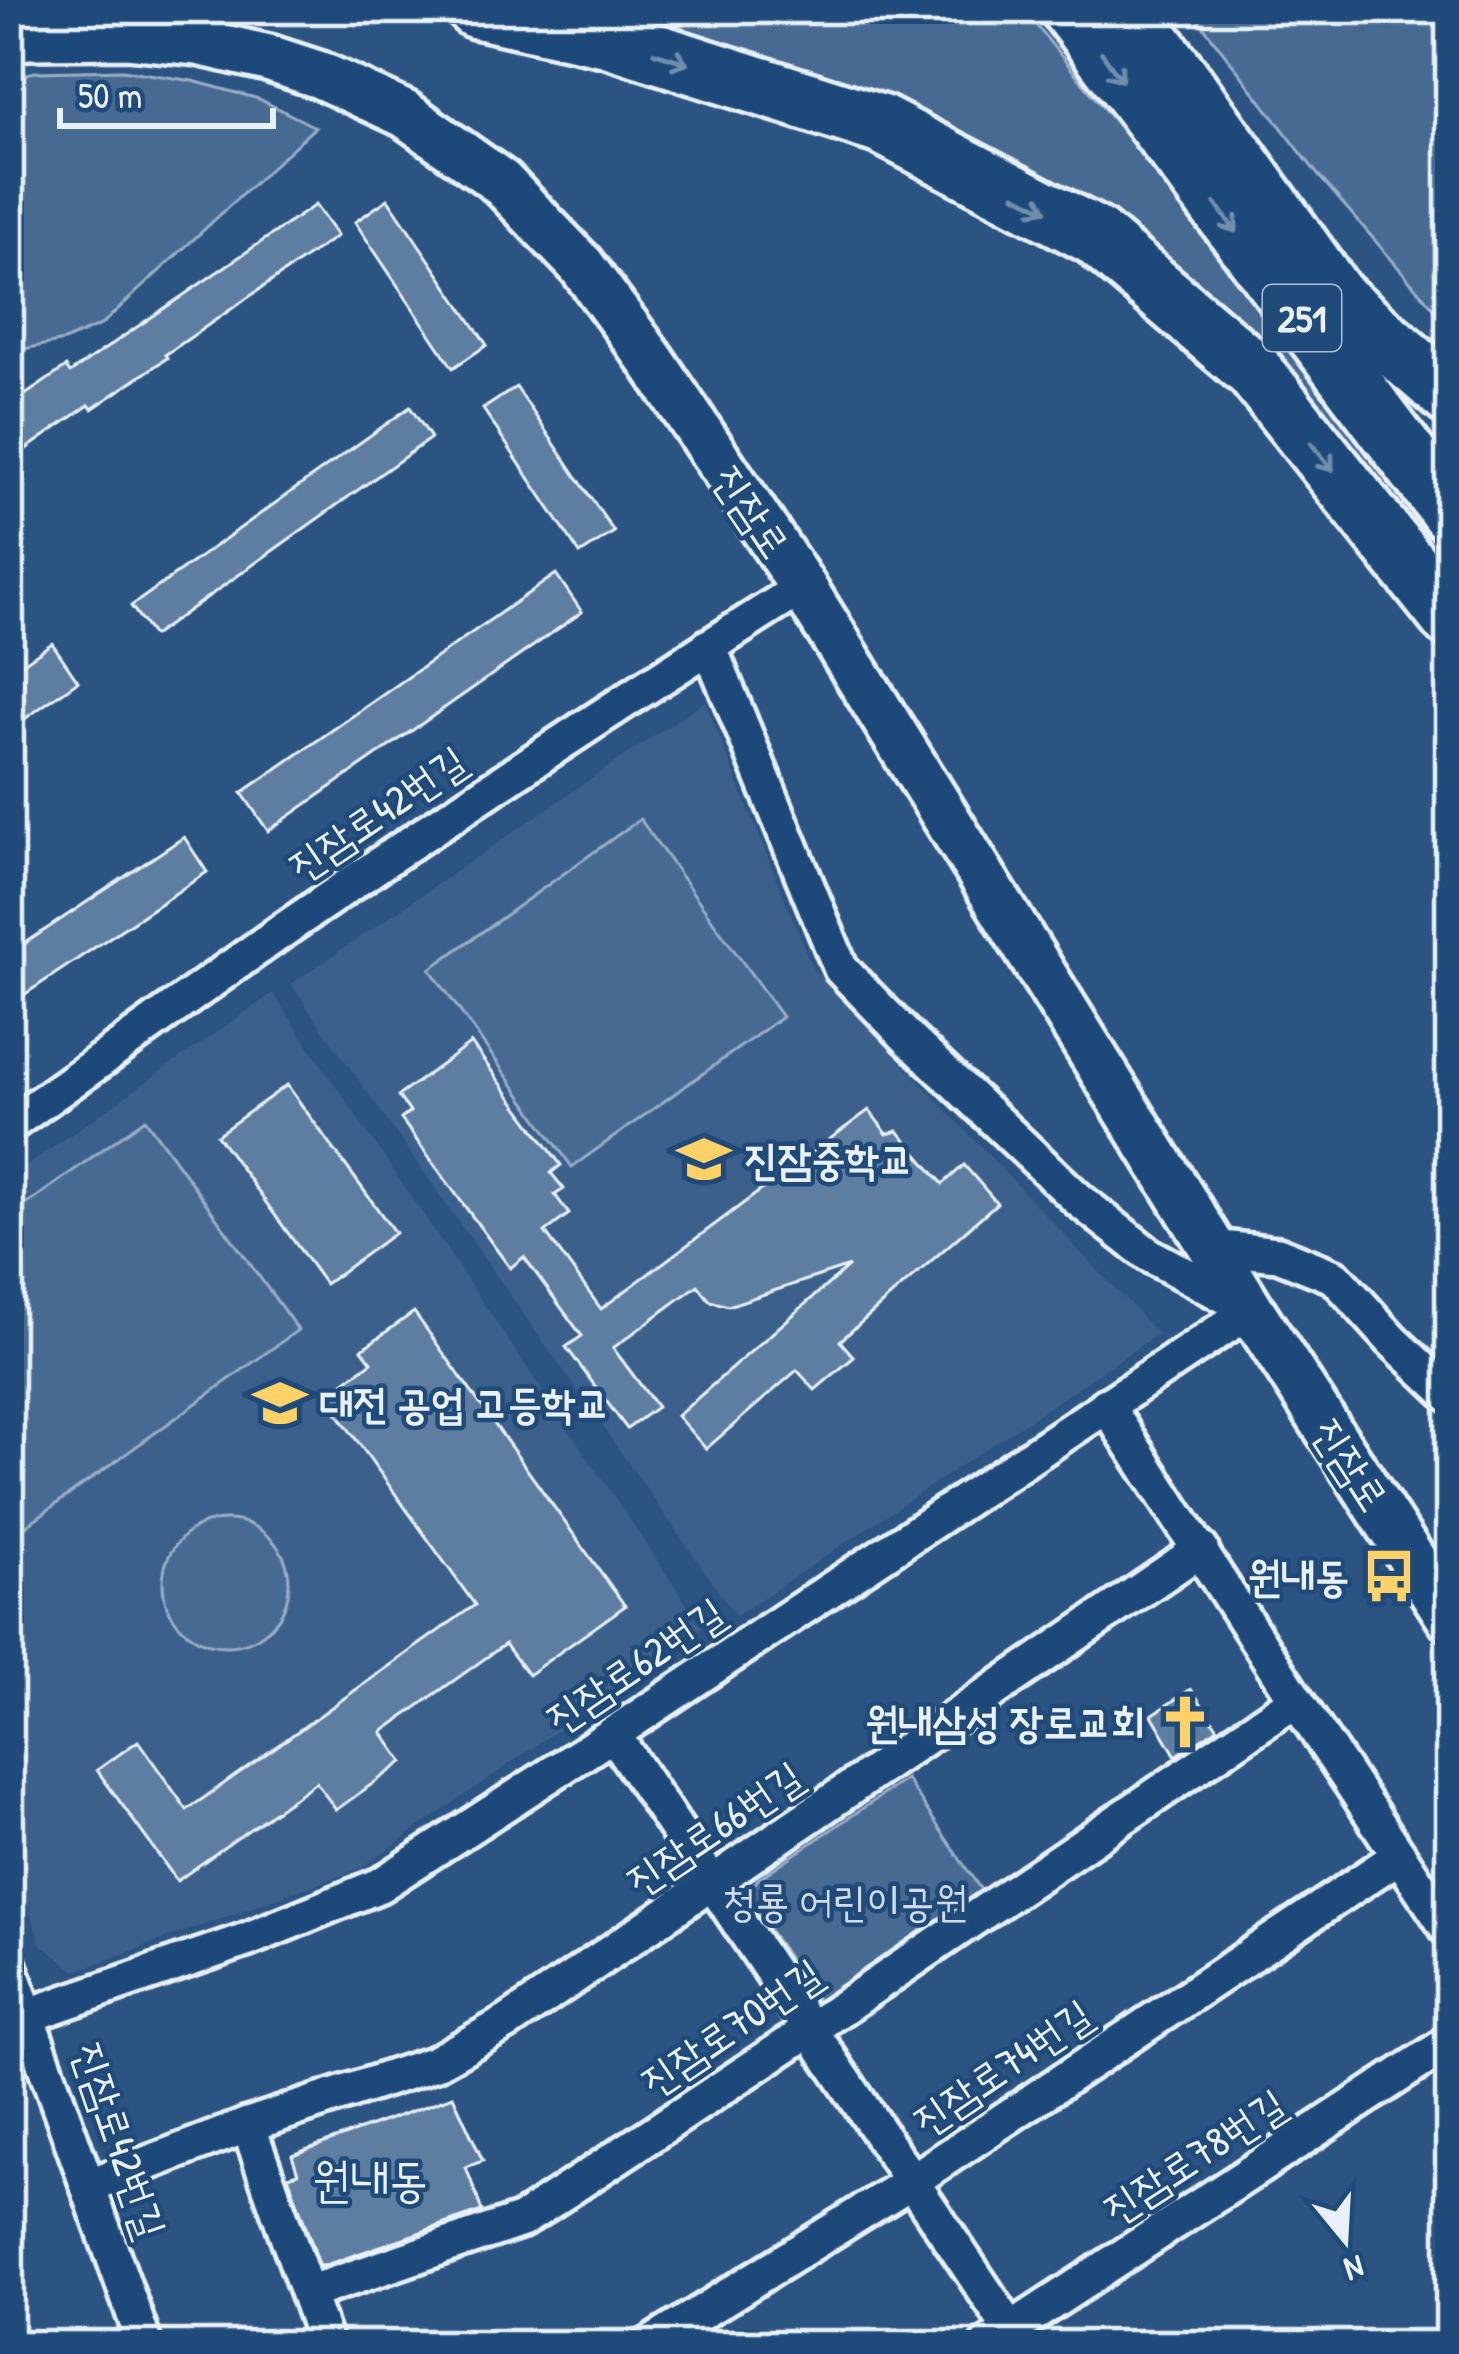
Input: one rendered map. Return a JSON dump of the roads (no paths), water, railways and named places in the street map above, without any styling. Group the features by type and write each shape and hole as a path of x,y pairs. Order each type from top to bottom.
{"highway":[{"path":"476,9 609,38 882,125 1095,236 1254,371 1450,618"},
{"name":"251","path":"1070,9 1168,102 1331,293 1450,450"},
{"name":"251","path":"1128,9 1168,102 1450,512"},
{"path":"1331,293 1450,396"}],"street":[{"name":"진잠로","path":"9,39 127,35 198,42 320,75 405,114 501,182 581,265 652,361 802,587 1251,1310 1450,1618"},
{"name":"진잠로42번길","path":"9,1125 292,925 802,587"},
{"name":"진잠로","path":"709,646 841,969 1080,1201 1150,1255 1251,1310"},
{"path":"1212,1247 1278,1254 1335,1277 1450,1395"},
{"name":"진잠로62번길","path":"29,2015 246,1940 380,1885 1251,1310"},
{"path":"1106,1405 1450,1931"},
{"name":"진잠로66번길","path":"88,2186 435,2062 508,2022 1201,1549"},
{"name":"진잠로70번길","path":"308,2293 521,2220 1296,1700"},
{"path":"613,1735 912,2181 1007,2340"},
{"name":"진잠로74번길","path":"649,2345 912,2181 1399,1856"},
{"name":"진잠로42번길","path":"9,1966 145,2345"},
{"name":"진잠로78번길","path":"1007,2340 1450,2042"},
{"path":"248,2126 326,2345"}],"place":[{"name":"진잠중학교","path":"704,1159"},
{"name":"대전 공업 고등학교","path":"280,1403"},
{"name":"원내동","path":"1389,1576"},
{"name":"원내삼성 장로교회","path":"1185,1722"}],"district":[{"name":"원내동","path":"370,2179"}],"park label":[{"name":"청룡 어린이공원","path":"845,1901"}]}
